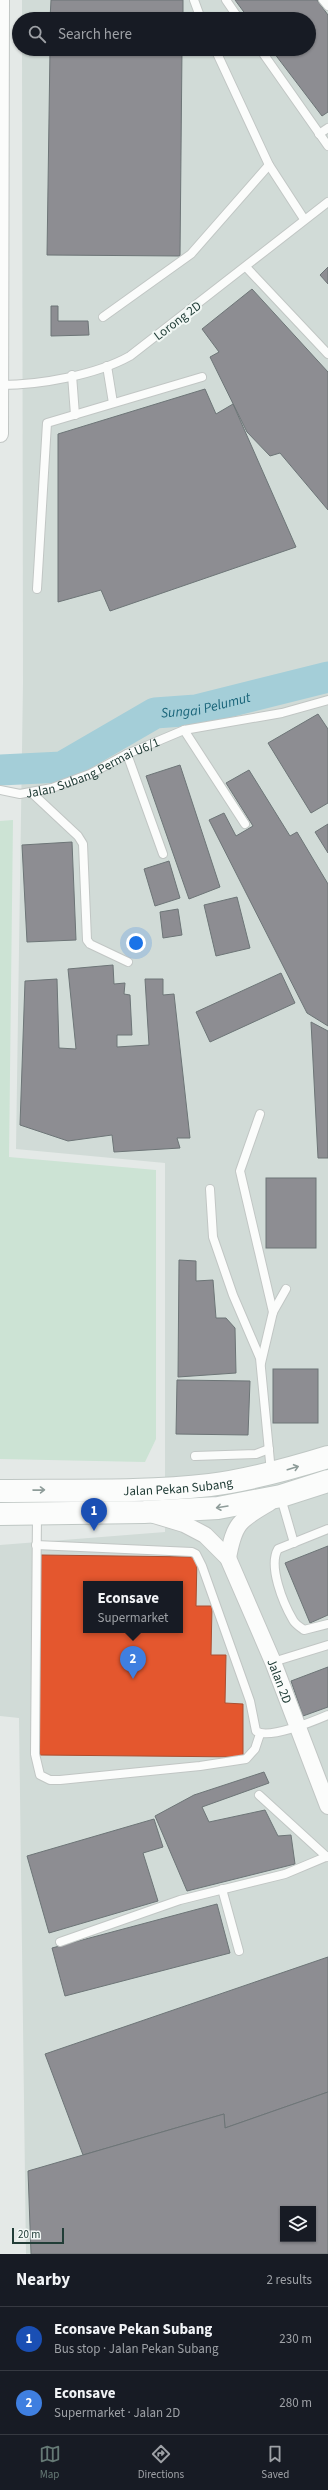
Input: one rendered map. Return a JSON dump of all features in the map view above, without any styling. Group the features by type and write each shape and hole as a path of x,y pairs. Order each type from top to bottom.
{"main road":[{"name":"Jalan Pekan Subang","path":"0,1491 146,1489 210,1485 271,1474 328,1457"},
{"name":"Jalan Pekan Subang","path":"0,1514 144,1512 218,1508 281,1496 328,1481"}],"street":[{"path":"0,434 1,0"},
{"path":"228,1558 232,1533 246,1516 281,1496"},
{"name":"Jalan 2D","path":"144,1512 189,1527 205,1536 228,1558 273,1662 327,1803"}],"lane":[{"path":"194,0 198,12"},
{"path":"226,0 234,12"},
{"path":"323,0 328,6"},
{"path":"218,56 269,165 304,219"},
{"path":"265,56 328,146"},
{"path":"319,134 328,128"},
{"path":"103,317 191,254 269,165"},
{"name":"Lorong 2D","path":"1,384 22,384 72,375 107,366 130,356 246,267 304,219 328,202"},
{"path":"246,267 328,354"},
{"path":"107,366 113,403"},
{"path":"72,375 75,415"},
{"path":"37,589 46,423 202,377"},
{"name":"Jalan Subang Permai U6/1","path":"0,790 9,794 32,793 84,777 127,754 184,730 282,713 328,700"},
{"path":"184,730 245,824"},
{"path":"127,754 163,854"},
{"path":"32,793 78,836 83,844 87,940 90,944 128,962"},
{"path":"260,1114 240,1171 274,1312"},
{"path":"210,1189 213,1237 232,1295 260,1358 271,1474"},
{"path":"260,1366 274,1312 286,1289"},
{"path":"195,1456 256,1454 269,1449"},
{"path":"281,1496 294,1543"},
{"path":"37,1513 35,1754 40,1775 50,1780 60,1780 200,1766 246,1759 255,1749 260,1734"},
{"path":"328,1529 278,1549 274,1557 277,1580 293,1621 304,1630 328,1624"},
{"path":"36,1545 192,1552 196,1554 250,1701 256,1731 260,1734"},
{"path":"273,1662 328,1645"},
{"path":"260,1734 297,1727 328,1715"},
{"path":"60,1942 180,1900 285,1874 328,1857 259,1794"},
{"path":"222,1889 239,1951"}],"shaded area":[{"path":"22,0 328,0 328,2254 26,2254 19,1718 0,1716 0,1545 165,1532 165,1163 16,1149 23,683 22,56 316,56 316,12 22,12"}],"green space":[{"path":"13,820 9,1157 156,1170 156,1439 145,1462 0,1459 0,821"}],"building: Shops":[{"path":"41,1555 197,1557 196,1606 212,1606 211,1655 226,1655 225,1703 243,1704 243,1757 39,1755"}],"building: Industry":[{"path":"51,0 183,0 183,12 50,12"},
{"path":"235,0 317,0 328,15 328,112 322,116 276,56 316,56 316,12 244,12"},
{"path":"50,56 182,56 180,256 47,255"},
{"path":"328,267 328,284 320,275"},
{"path":"252,289 328,372 328,510 280,453 270,456 247,432 210,357 219,352 202,329"},
{"path":"51,306 58,306 58,321 88,321 89,335 51,336"},
{"path":"205,389 216,414 233,404 296,547 110,611 101,590 58,602 58,434"},
{"path":"318,714 328,729 328,803 311,813 268,743"},
{"path":"180,765 220,887 189,899 146,776"},
{"path":"249,770 290,836 297,832 328,884 328,1026 307,1013 209,820 224,813 236,836 253,826 226,783"},
{"path":"328,824 328,853 315,832"},
{"path":"72,842 76,940 27,942 22,845"},
{"path":"169,861 180,898 155,906 144,869"},
{"path":"237,897 250,948 216,956 204,905"},
{"path":"178,909 182,935 163,938 160,912"},
{"path":"113,965 114,984 125,983 124,994 130,995 132,1035 117,1035 117,1047 149,1045 145,979 163,979 163,995 174,994 190,1138 177,1138 180,1148 114,1152 112,1135 68,1141 20,1125 25,981 57,979 59,1048 76,1049 68,969"},
{"path":"281,973 295,1003 210,1042 196,1012"},
{"path":"311,1022 328,1031 328,1158 318,1158"},
{"path":"266,1178 316,1178 316,1248 266,1248"},
{"path":"179,1260 196,1261 196,1281 213,1280 216,1318 226,1318 235,1328 236,1373 178,1377"},
{"path":"273,1369 318,1369 318,1423 273,1423"},
{"path":"177,1380 250,1381 248,1435 176,1434"},
{"path":"328,1546 328,1615 310,1623 285,1563"},
{"path":"328,1667 328,1707 303,1716 291,1681"},
{"path":"264,1772 269,1783 202,1807 209,1822 265,1810 278,1836 291,1835 295,1864 187,1891 155,1816 194,1795"},
{"path":"154,1819 163,1847 143,1853 158,1901 49,1933 27,1856"},
{"path":"217,1904 230,1953 65,1996 52,1948"},
{"path":"328,1957 328,2092 225,2128 224,2114 83,2155 45,2054"},
{"path":"328,2092 328,2254 31,2254 28,2171 224,2114 225,2128"}],"waterway":[{"name":"Sungai Pelumut","path":"0,770 62,767 155,713 196,710 328,677"}],"place":[{"name":"Econsave Pekan Subang","path":"94,1531"},
{"name":"Econsave","path":"133,1679"}]}
